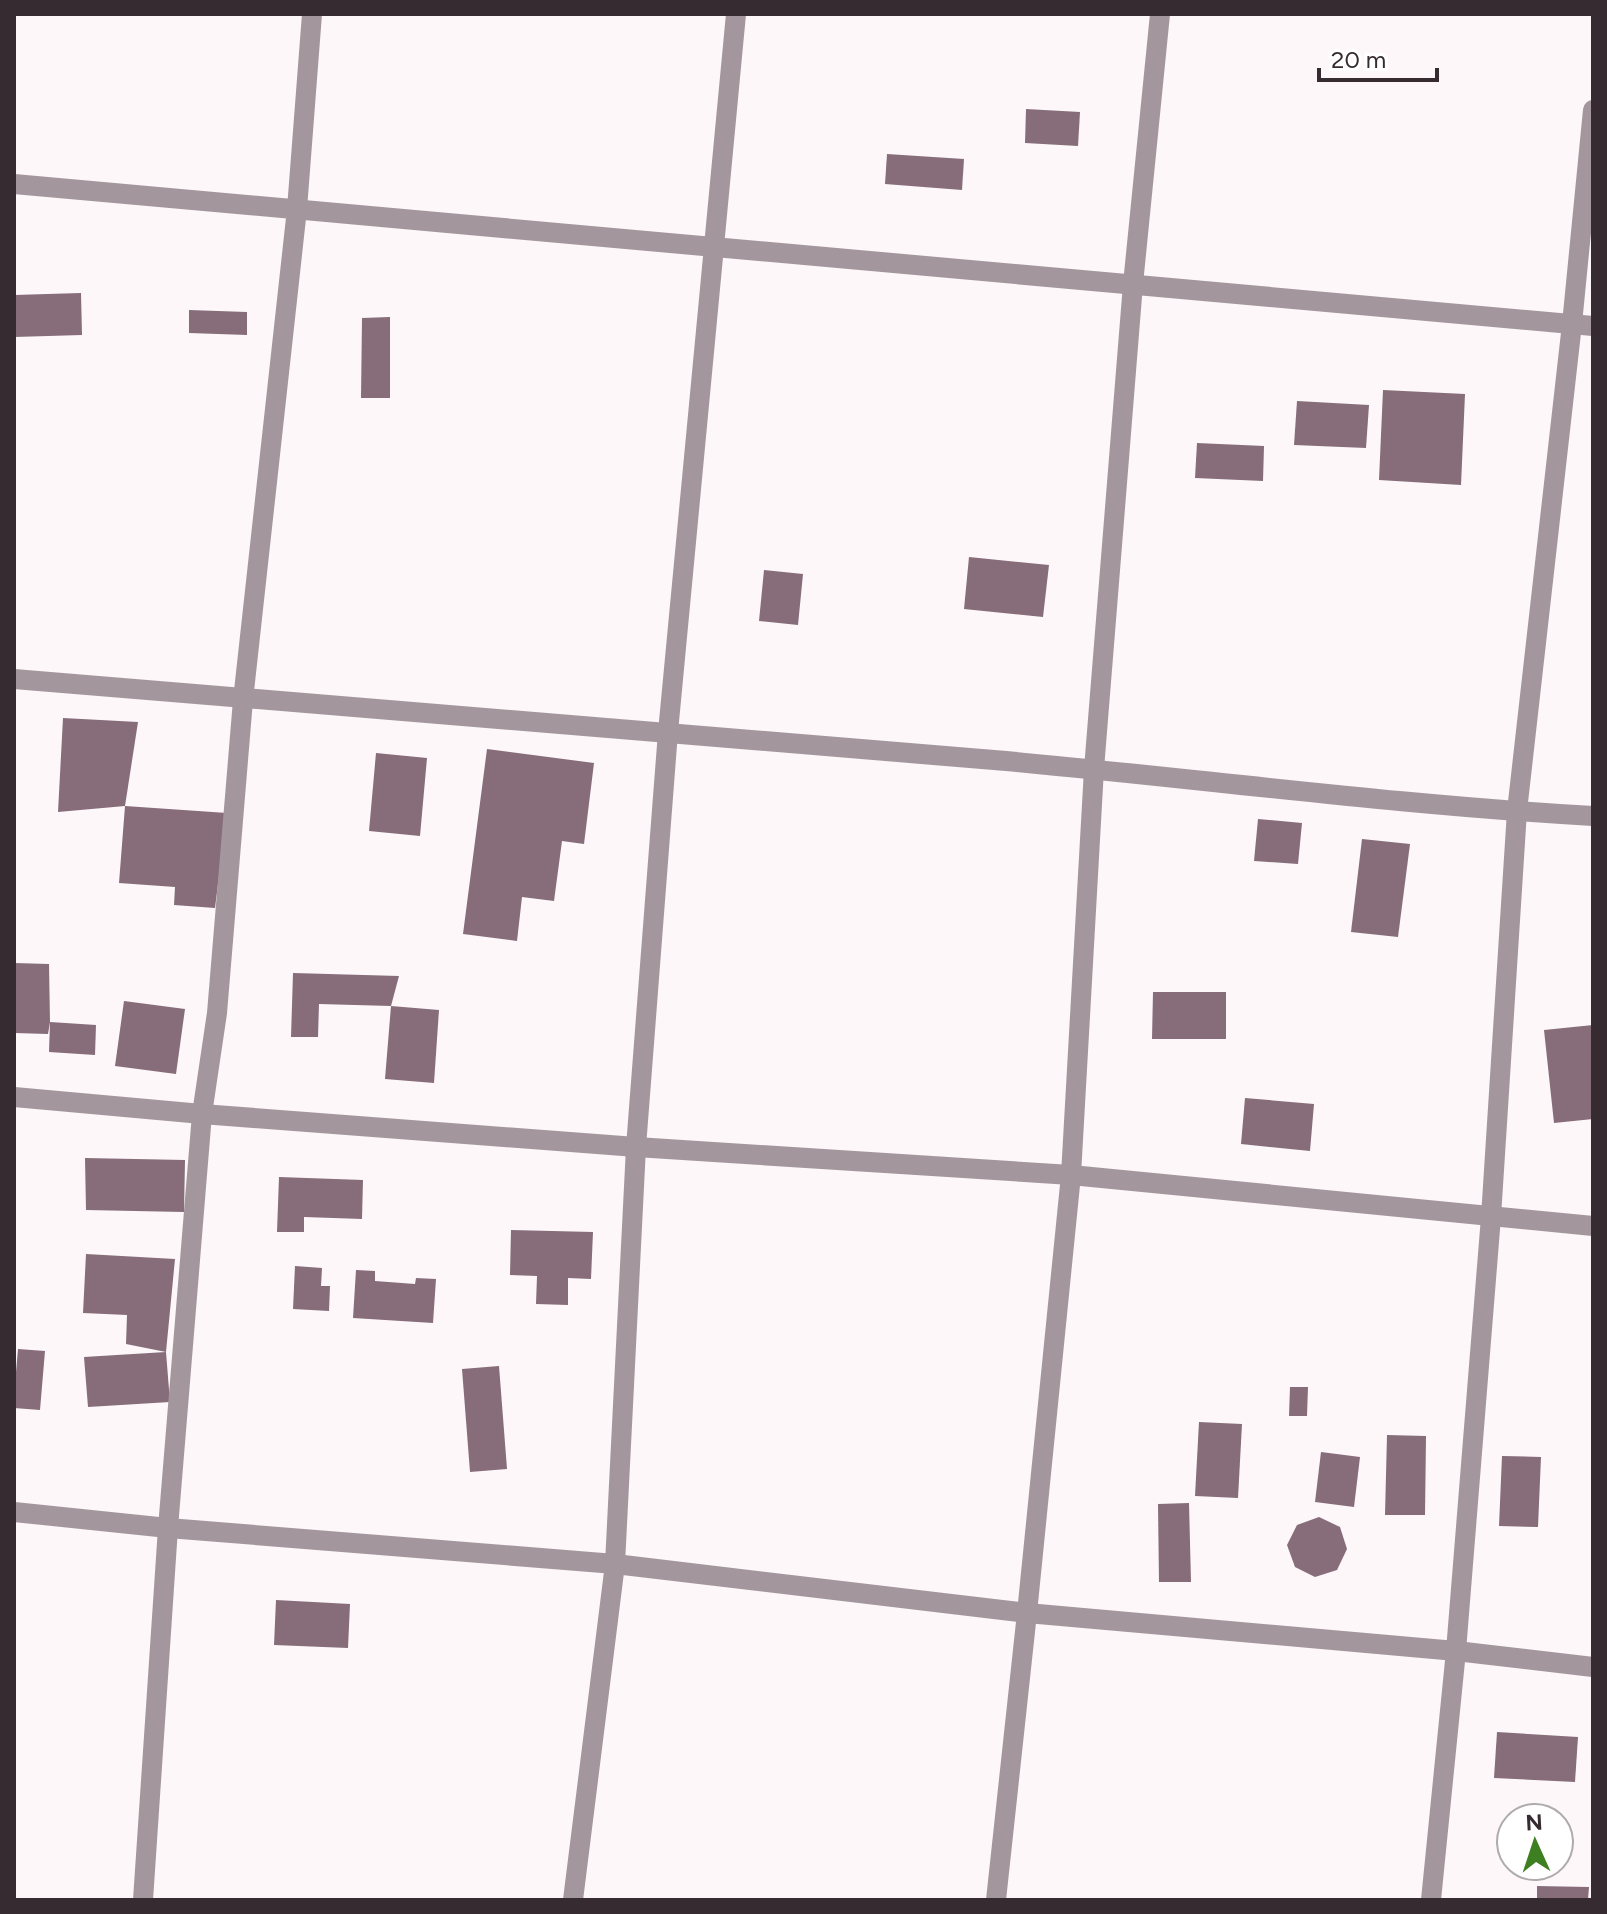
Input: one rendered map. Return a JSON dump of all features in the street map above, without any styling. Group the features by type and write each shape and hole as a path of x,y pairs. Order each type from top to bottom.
{"street":[{"path":"143,1900 168,1528 202,1114 217,1013 243,700 297,209 312,14"},
{"path":"573,1900 615,1564 636,1147 668,732 736,14"},
{"path":"996,1900 1071,1175 1094,769 1133,284 1160,14"},
{"path":"1431,1900 1456,1651 1491,1217 1517,811 1583,325 1593,110"},
{"path":"14,184 1583,325"},
{"path":"14,679 243,700 668,732 1593,816"},
{"path":"14,1097 636,1147 1071,1175 1593,1226"},
{"path":"14,1512 168,1528 615,1564 1027,1613 1456,1651 1593,1667"}],"building":[{"path":"1026,109 1080,112 1078,146 1025,143"},
{"path":"887,154 964,159 962,190 885,184"},
{"path":"81,293 82,335 14,337 14,295"},
{"path":"189,310 247,312 247,335 189,333"},
{"path":"390,317 390,398 361,398 362,318"},
{"path":"1383,390 1465,394 1461,485 1379,480"},
{"path":"1297,401 1369,405 1366,448 1294,445"},
{"path":"1197,443 1264,446 1263,481 1195,478"},
{"path":"969,557 1049,565 1043,617 964,609"},
{"path":"764,570 803,574 798,625 759,621"},
{"path":"63,718 138,722 125,806 58,812"},
{"path":"487,749 594,763 584,844 562,841 554,901 522,897 517,941 463,934"},
{"path":"376,753 427,758 420,836 369,831"},
{"path":"125,806 227,813 215,908 174,905 175,887 119,883"},
{"path":"1258,819 1302,823 1298,864 1254,861"},
{"path":"1362,839 1410,844 1398,937 1351,932"},
{"path":"14,963 49,964 48,1034 14,1033"},
{"path":"293,973 399,976 391,1006 319,1004 318,1037 291,1037"},
{"path":"1153,992 1226,992 1226,1039 1152,1039"},
{"path":"124,1001 185,1009 176,1074 115,1066"},
{"path":"391,1006 439,1010 434,1083 385,1079"},
{"path":"50,1022 96,1025 95,1055 49,1052"},
{"path":"1593,1025 1593,1119 1554,1123 1544,1030"},
{"path":"1245,1098 1314,1104 1310,1151 1241,1144"},
{"path":"85,1158 185,1160 184,1212 86,1210"},
{"path":"279,1177 363,1180 362,1219 304,1217 304,1232 277,1232"},
{"path":"511,1230 593,1232 591,1279 568,1278 568,1305 536,1304 537,1276 510,1275"},
{"path":"86,1254 175,1259 166,1352 126,1344 127,1315 83,1313"},
{"path":"295,1266 322,1268 321,1286 330,1286 329,1311 293,1309"},
{"path":"356,1270 375,1271 375,1281 415,1284 416,1278 436,1279 433,1323 353,1318"},
{"path":"18,1349 45,1351 40,1410 14,1408 14,1371"},
{"path":"166,1352 170,1402 88,1407 84,1357"},
{"path":"499,1366 507,1469 470,1472 462,1369"},
{"path":"1290,1387 1308,1387 1307,1416 1289,1416"},
{"path":"1199,1422 1242,1424 1238,1498 1195,1496"},
{"path":"1387,1435 1426,1436 1425,1515 1385,1515"},
{"path":"1321,1452 1360,1457 1354,1507 1315,1502"},
{"path":"1502,1456 1541,1457 1538,1527 1499,1526"},
{"path":"1189,1503 1191,1582 1159,1582 1158,1504"},
{"path":"1319,1517 1340,1527 1347,1549 1337,1570 1315,1577 1295,1567 1287,1545 1297,1525"},
{"path":"276,1600 350,1604 348,1648 274,1645"},
{"path":"1497,1732 1578,1737 1575,1782 1494,1778"},
{"path":"1537,1886 1589,1887 1588,1900 1537,1900"}]}
